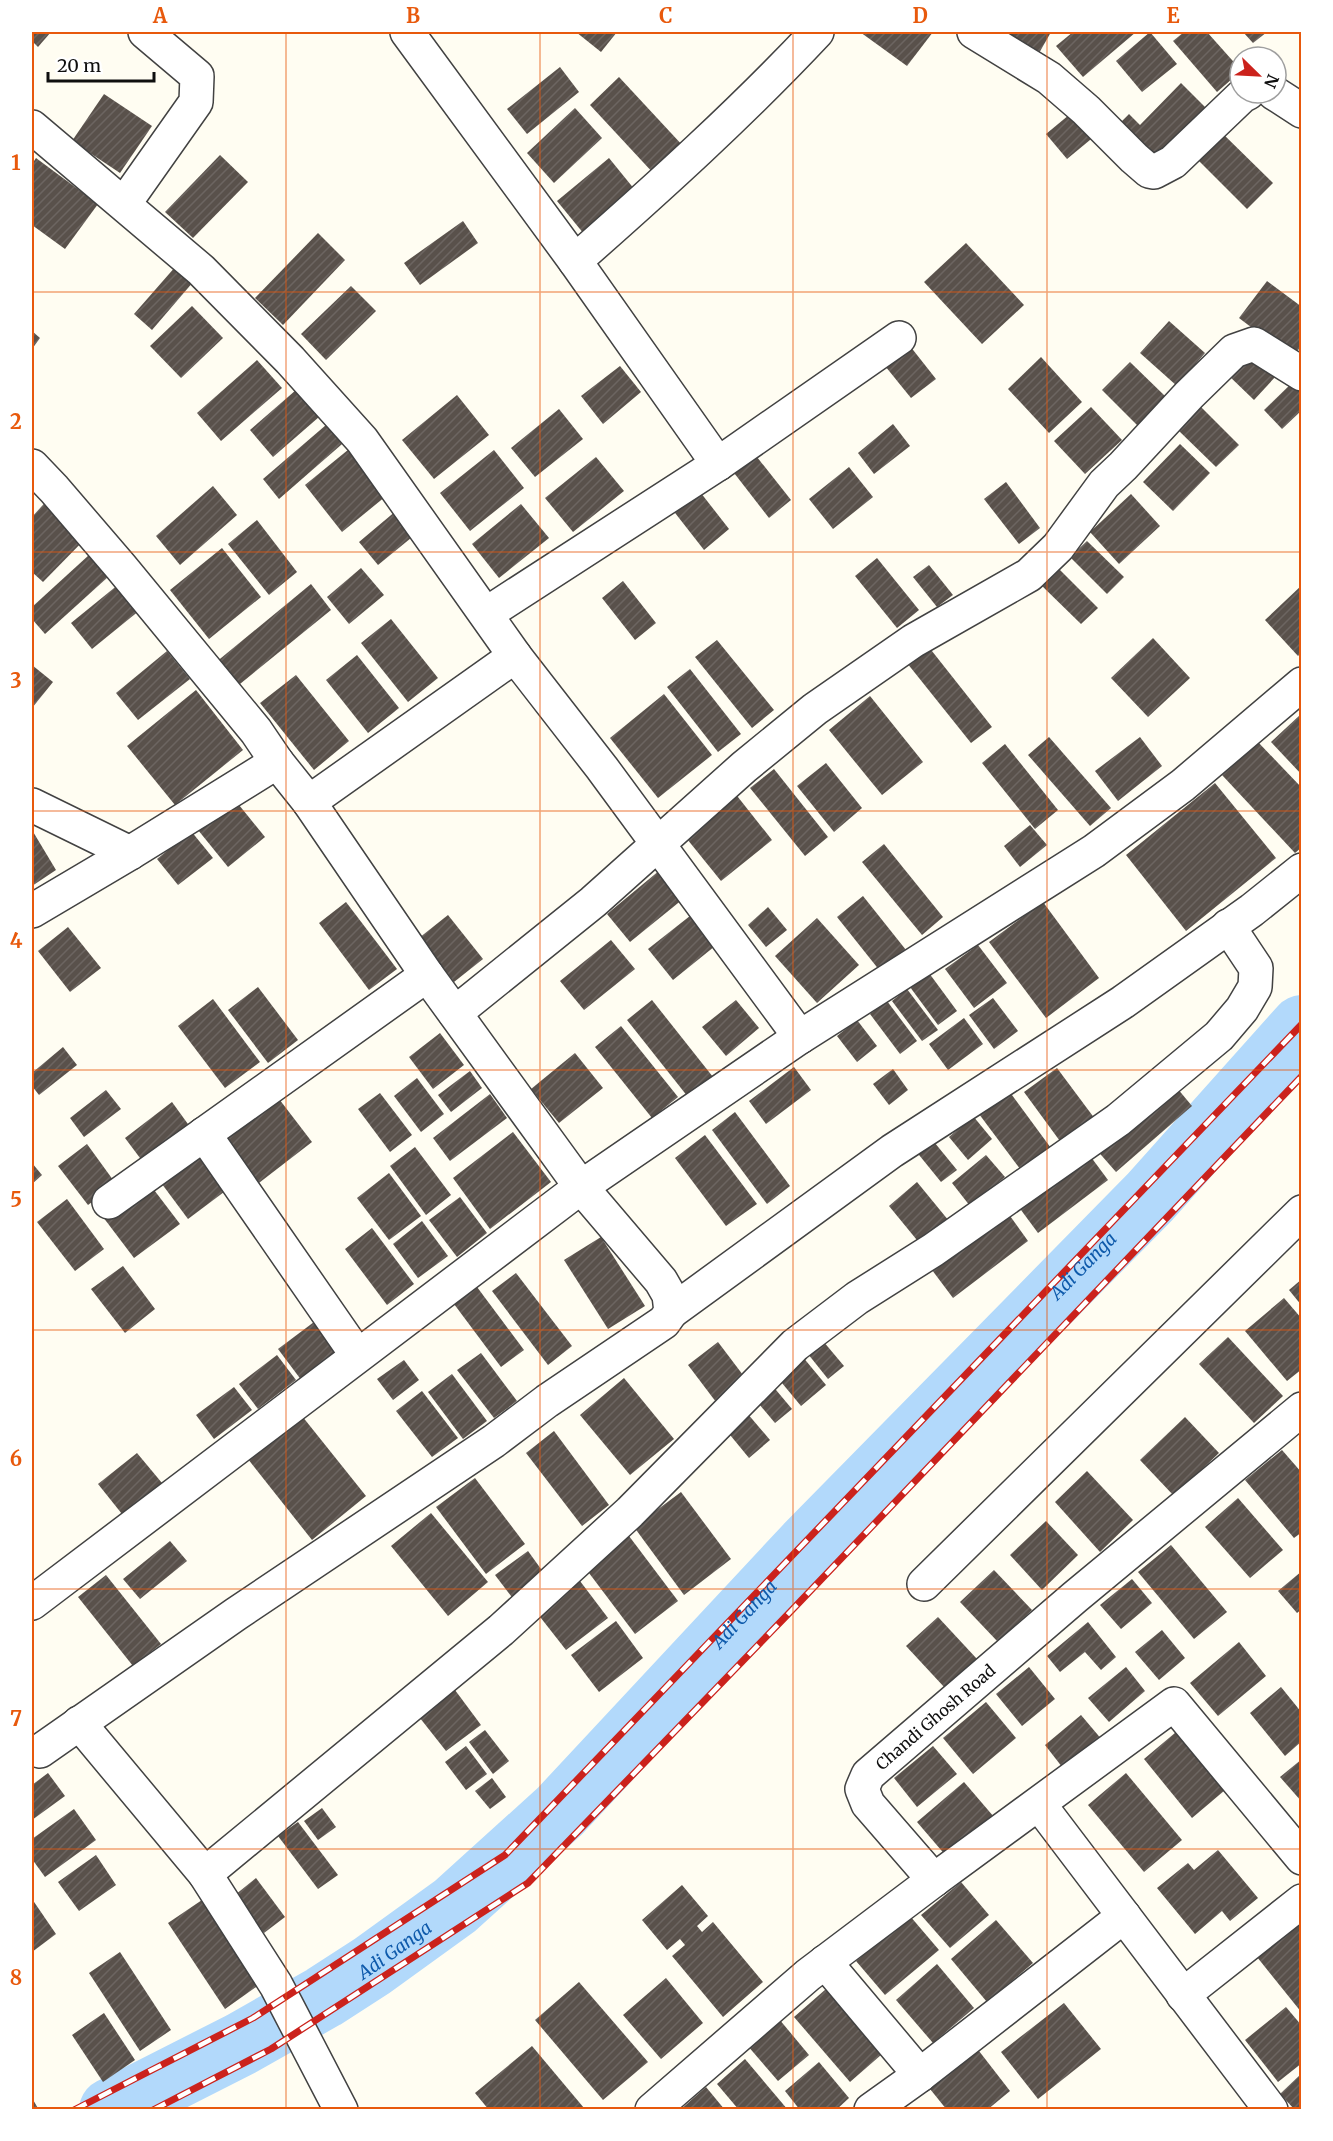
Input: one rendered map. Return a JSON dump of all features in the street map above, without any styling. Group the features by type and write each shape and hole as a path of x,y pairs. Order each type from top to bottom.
{"street":[{"path":"124,204 196,102 197,76 145,32"},
{"path":"407,32 575,261 718,464"},
{"path":"575,261 685,164 764,88 817,32"},
{"path":"974,32 1049,78 1149,171 1154,172 1173,162 1233,105"},
{"path":"1288,102 1302,111"},
{"path":"32,127 201,270 290,360 362,440 515,656 602,768 800,1037"},
{"path":"486,614 718,464 899,338"},
{"path":"455,1013 593,902 744,767 815,709 913,641 1029,575 1058,547 1104,484 1234,351 1254,344 1302,374"},
{"path":"32,466 121,567 256,731 309,802 427,975 581,1187 660,1281 669,1295 671,1312"},
{"path":"309,802 515,656"},
{"path":"32,1603 581,1187 800,1037 1094,851 1183,785 1302,684"},
{"path":"32,911 277,762"},
{"path":"32,805 130,853"},
{"path":"34,1749 79,1723 494,1441 548,1401 664,1322 671,1312 892,1151 1123,1002 1302,870"},
{"path":"205,1874 501,1630 630,1512 795,1345 857,1298 933,1250 1118,1120 1219,1036 1242,1009 1255,987 1256,968 1228,926"},
{"path":"109,1202 427,975"},
{"path":"204,1134 357,1355"},
{"path":"924,1584 1302,1212"},
{"name":"Chandi Ghosh Road","path":"934,1880 868,1804 862,1789 868,1775 1075,1597 1302,1409"},
{"path":"652,2109 825,1962 1174,1704 1302,1858"},
{"path":"79,1723 205,1874 276,1985 341,2109"},
{"path":"1039,1804 1271,2109"},
{"path":"1183,1995 1302,1901"},
{"path":"871,2109 920,2075 1124,1916"},
{"path":"825,1962 920,2075"}],"building":[{"path":"32,32 51,32 38,47 32,41"},
{"path":"576,32 617,32 601,52"},
{"path":"860,32 933,32 907,66"},
{"path":"1006,32 1051,32 1038,55 1004,35"},
{"path":"1073,32 1136,32 1083,77 1056,46"},
{"path":"1150,32 1177,64 1142,92 1116,61"},
{"path":"1184,32 1207,32 1228,56 1228,82 1217,92 1173,41"},
{"path":"1243,32 1267,32 1253,43"},
{"path":"560,67 579,92 527,134 507,109"},
{"path":"619,77 684,147 655,175 590,105"},
{"path":"1181,83 1210,112 1152,169 1114,129 1129,114 1140,125"},
{"path":"104,94 152,126 120,173 72,141"},
{"path":"575,108 602,138 554,183 527,153"},
{"path":"1075,110 1096,135 1067,159 1046,134"},
{"path":"1220,131 1273,183 1247,209 1195,157"},
{"path":"220,155 248,182 193,238 165,212"},
{"path":"36,158 98,204 65,249 32,225 32,164"},
{"path":"609,158 635,190 584,234 557,201"},
{"path":"463,221 478,243 420,285 404,263"},
{"path":"318,233 345,260 283,325 255,298"},
{"path":"966,243 1024,305 982,344 924,282"},
{"path":"176,266 194,281 152,330 134,314"},
{"path":"1267,281 1302,307 1302,345 1292,358 1239,318"},
{"path":"351,286 376,311 326,360 301,334"},
{"path":"192,306 223,338 181,378 150,346"},
{"path":"1169,321 1205,353 1177,386 1140,353"},
{"path":"32,331 40,338 32,349"},
{"path":"906,341 936,379 911,398 881,361"},
{"path":"1250,350 1277,375 1254,400 1227,374"},
{"path":"1041,357 1082,402 1049,433 1008,389"},
{"path":"257,360 282,388 221,441 197,413"},
{"path":"1130,362 1166,397 1138,426 1102,390"},
{"path":"620,366 641,392 603,424 581,396"},
{"path":"1298,377 1302,381 1302,410 1282,429 1264,410"},
{"path":"304,383 327,410 273,457 250,430"},
{"path":"457,395 489,435 434,479 402,440"},
{"path":"1091,407 1122,440 1085,474 1054,441"},
{"path":"1201,407 1239,445 1216,467 1178,430"},
{"path":"559,409 583,439 535,477 511,448"},
{"path":"333,419 349,438 279,499 263,479"},
{"path":"893,424 910,446 874,474 858,453"},
{"path":"1180,444 1210,473 1173,511 1143,482"},
{"path":"354,445 391,492 342,532 305,485"},
{"path":"494,450 524,488 470,531 440,493"},
{"path":"753,452 791,500 769,518 731,469"},
{"path":"596,457 624,491 573,532 545,498"},
{"path":"849,467 873,497 833,529 809,499"},
{"path":"1006,482 1040,528 1019,544 984,499"},
{"path":"213,486 237,515 180,565 156,536"},
{"path":"697,488 729,529 704,550 672,509"},
{"path":"1131,494 1160,526 1119,564 1090,532"},
{"path":"51,496 90,534 43,582 32,572 32,517"},
{"path":"521,504 549,538 499,578 472,544"},
{"path":"403,505 422,529 378,565 359,542"},
{"path":"257,520 297,572 269,595 228,544"},
{"path":"1087,541 1124,577 1107,594 1070,557"},
{"path":"222,548 261,597 209,639 170,590"},
{"path":"89,555 108,577 45,634 32,619 32,607"},
{"path":"877,558 919,610 897,628 855,576"},
{"path":"929,565 953,595 937,607 913,577"},
{"path":"1056,566 1098,608 1081,624 1039,583"},
{"path":"361,568 384,595 349,624 327,597"},
{"path":"623,581 656,623 635,640 602,598"},
{"path":"119,584 140,610 92,649 71,623"},
{"path":"311,584 331,610 235,688 215,663"},
{"path":"1302,585 1302,652 1298,656 1265,620"},
{"path":"391,619 438,678 408,702 361,643"},
{"path":"1153,638 1190,678 1148,717 1111,678"},
{"path":"717,640 774,710 752,728 695,657"},
{"path":"928,646 992,727 971,743 907,663"},
{"path":"167,651 190,679 138,720 116,693"},
{"path":"357,655 399,708 368,733 326,680"},
{"path":"32,665 53,682 32,708"},
{"path":"690,669 741,734 718,752 667,687"},
{"path":"296,675 349,741 314,770 260,703"},
{"path":"196,690 243,750 175,805 127,746"},
{"path":"664,694 712,755 658,798 610,738"},
{"path":"870,696 923,762 882,795 829,730"},
{"path":"1300,715 1302,716 1302,775 1271,742"},
{"path":"1049,737 1111,808 1090,826 1028,755"},
{"path":"1140,737 1162,766 1118,801 1095,771"},
{"path":"1257,741 1302,788 1302,847 1295,853 1222,775"},
{"path":"1005,744 1058,810 1035,829 982,763"},
{"path":"826,763 862,808 834,832 797,786"},
{"path":"774,769 828,837 805,856 750,788"},
{"path":"1215,783 1276,858 1186,931 1126,855"},
{"path":"734,792 772,840 721,881 683,834"},
{"path":"235,800 265,837 228,867 198,830"},
{"path":"1030,825 1047,845 1020,867 1004,846"},
{"path":"32,830 56,870 32,886"},
{"path":"191,831 213,858 178,885 157,859"},
{"path":"884,844 943,917 922,935 862,862"},
{"path":"660,870 683,899 630,942 607,914"},
{"path":"863,896 906,950 880,971 837,917"},
{"path":"346,902 397,969 369,990 319,923"},
{"path":"1043,902 1099,978 1046,1018 989,942"},
{"path":"768,907 787,930 766,947 748,925"},
{"path":"695,912 720,942 673,980 648,949"},
{"path":"448,915 483,959 454,982 419,938"},
{"path":"817,918 859,965 817,1003 775,956"},
{"path":"68,927 101,968 70,992 38,951"},
{"path":"611,940 635,969 584,1010 560,981"},
{"path":"978,945 1007,983 974,1008 945,969"},
{"path":"929,973 957,1011 938,1025 910,987"},
{"path":"258,987 298,1040 268,1063 228,1010"},
{"path":"907,989 938,1030 922,1041 892,1001"},
{"path":"993,998 1018,1031 994,1049 969,1015"},
{"path":"213,999 260,1062 225,1088 178,1026"},
{"path":"652,1000 713,1077 688,1097 627,1020"},
{"path":"736,1000 759,1028 726,1056 702,1027"},
{"path":"887,1001 917,1041 900,1054 870,1014"},
{"path":"964,1018 983,1044 948,1070 929,1044"},
{"path":"857,1020 877,1046 857,1062 837,1036"},
{"path":"621,1026 678,1097 652,1118 595,1047"},
{"path":"440,1033 464,1065 433,1089 409,1057"},
{"path":"63,1047 77,1065 39,1095 32,1086 32,1073"},
{"path":"575,1053 603,1088 559,1123 531,1089"},
{"path":"794,1067 811,1090 766,1124 749,1101"},
{"path":"1057,1068 1098,1123 1065,1148 1024,1092"},
{"path":"893,1069 908,1090 889,1105 873,1084"},
{"path":"470,1071 482,1088 451,1112 438,1095"},
{"path":"417,1078 444,1114 421,1132 394,1096"},
{"path":"1172,1082 1192,1106 1116,1172 1095,1148"},
{"path":"106,1090 121,1109 84,1137 70,1118"},
{"path":"1009,1091 1059,1159 1029,1181 979,1114"},
{"path":"380,1093 412,1135 390,1152 358,1109"},
{"path":"490,1094 507,1118 450,1161 433,1138"},
{"path":"276,1095 312,1142 255,1186 219,1138"},
{"path":"172,1102 193,1131 146,1166 125,1138"},
{"path":"735,1112 790,1186 767,1204 712,1130"},
{"path":"973,1116 992,1139 968,1160 949,1137"},
{"path":"513,1132 551,1182 490,1229 453,1178"},
{"path":"705,1135 757,1204 726,1226 675,1158"},
{"path":"930,1137 957,1170 941,1182 915,1150"},
{"path":"87,1144 116,1184 88,1205 58,1166"},
{"path":"200,1144 232,1186 188,1219 156,1176"},
{"path":"415,1147 451,1195 426,1215 390,1166"},
{"path":"1085,1149 1108,1180 1038,1233 1015,1202"},
{"path":"986,1155 1005,1177 970,1206 952,1183"},
{"path":"32,1163 42,1175 32,1184"},
{"path":"389,1173 421,1216 389,1240 357,1198"},
{"path":"148,1182 180,1224 134,1258 103,1217"},
{"path":"917,1182 949,1221 921,1245 889,1206"},
{"path":"460,1197 487,1233 457,1257 429,1220"},
{"path":"67,1199 104,1249 75,1271 37,1222"},
{"path":"1005,1209 1028,1241 953,1298 929,1266"},
{"path":"422,1221 448,1256 418,1278 393,1244"},
{"path":"372,1228 414,1284 387,1305 345,1249"},
{"path":"601,1237 645,1306 608,1329 564,1260"},
{"path":"123,1266 155,1309 125,1333 91,1289"},
{"path":"516,1273 572,1346 548,1365 492,1291"},
{"path":"1302,1279 1302,1306 1289,1290"},
{"path":"477,1287 524,1350 501,1367 454,1304"},
{"path":"1284,1298 1302,1319 1302,1369 1287,1381 1245,1331"},
{"path":"318,1319 343,1351 302,1381 278,1349"},
{"path":"1228,1337 1283,1396 1254,1423 1199,1364"},
{"path":"823,1341 844,1366 828,1379 808,1354"},
{"path":"718,1342 746,1379 716,1402 688,1365"},
{"path":"481,1353 517,1401 494,1418 457,1370"},
{"path":"277,1355 296,1380 258,1409 239,1384"},
{"path":"802,1356 826,1385 801,1406 777,1377"},
{"path":"404,1360 419,1380 393,1400 377,1379"},
{"path":"452,1374 487,1421 463,1439 428,1392"},
{"path":"624,1378 674,1439 630,1475 580,1415"},
{"path":"771,1384 792,1409 775,1423 754,1398"},
{"path":"234,1387 252,1410 214,1439 196,1415"},
{"path":"422,1391 458,1438 432,1457 396,1411"},
{"path":"298,1411 366,1496 312,1540 244,1454"},
{"path":"747,1413 770,1440 749,1458 726,1430"},
{"path":"1185,1417 1219,1453 1174,1496 1140,1460"},
{"path":"554,1431 609,1505 582,1526 526,1453"},
{"path":"1282,1450 1302,1473 1302,1532 1294,1538 1245,1480"},
{"path":"137,1453 162,1483 122,1514 98,1484"},
{"path":"1087,1471 1133,1520 1100,1552 1055,1502"},
{"path":"475,1478 525,1544 486,1574 436,1507"},
{"path":"681,1492 731,1559 684,1595 634,1527"},
{"path":"1238,1498 1283,1550 1250,1578 1205,1527"},
{"path":"431,1513 488,1582 448,1616 391,1546"},
{"path":"1046,1521 1078,1555 1042,1590 1010,1555"},
{"path":"629,1536 678,1601 635,1634 586,1569"},
{"path":"170,1541 187,1561 140,1599 123,1579"},
{"path":"1171,1545 1227,1612 1194,1639 1138,1572"},
{"path":"528,1551 546,1576 514,1600 495,1575"},
{"path":"994,1570 1032,1610 998,1642 960,1602"},
{"path":"1302,1571 1302,1609 1297,1613 1278,1591"},
{"path":"106,1575 161,1644 133,1666 78,1597"},
{"path":"1132,1579 1152,1603 1121,1629 1100,1605"},
{"path":"580,1581 608,1618 566,1650 537,1613"},
{"path":"938,1617 977,1659 945,1688 906,1646"},
{"path":"616,1621 643,1658 599,1692 571,1655"},
{"path":"1088,1622 1116,1657 1101,1670 1085,1652 1060,1672 1047,1656"},
{"path":"1162,1630 1185,1658 1159,1680 1135,1652"},
{"path":"1239,1642 1266,1676 1218,1716 1190,1683"},
{"path":"1029,1667 1055,1699 1022,1726 996,1694"},
{"path":"1126,1667 1145,1691 1109,1722 1088,1698"},
{"path":"452,1686 481,1725 446,1751 416,1713"},
{"path":"1281,1687 1302,1713 1302,1741 1285,1756 1250,1713"},
{"path":"986,1702 1016,1738 973,1774 943,1738"},
{"path":"1081,1715 1103,1741 1066,1772 1045,1745"},
{"path":"1182,1727 1231,1785 1192,1818 1144,1759"},
{"path":"485,1730 509,1761 493,1774 469,1742"},
{"path":"466,1746 487,1774 466,1790 445,1762"},
{"path":"933,1746 957,1774 917,1807 894,1778"},
{"path":"1302,1759 1302,1802 1280,1777"},
{"path":"48,1773 65,1796 32,1820 32,1785"},
{"path":"1126,1773 1182,1840 1144,1872 1088,1805"},
{"path":"492,1778 506,1797 490,1809 475,1791"},
{"path":"964,1782 994,1817 947,1857 917,1822"},
{"path":"322,1808 336,1827 318,1840 304,1821"},
{"path":"74,1809 96,1840 45,1877 32,1859 32,1839"},
{"path":"298,1822 338,1875 318,1889 278,1836"},
{"path":"1218,1850 1258,1898 1230,1921 1222,1911 1195,1934 1157,1888 1188,1863 1194,1870"},
{"path":"96,1855 116,1885 79,1911 58,1882"},
{"path":"256,1878 285,1917 264,1933 235,1895"},
{"path":"961,1882 989,1915 950,1948 921,1915"},
{"path":"682,1885 708,1916 697,1926 702,1932 713,1922 763,1982 723,2017 672,1956 685,1945 680,1939 667,1950 642,1920"},
{"path":"32,1899 56,1934 32,1952"},
{"path":"202,1900 259,1985 225,2009 168,1923"},
{"path":"910,1916 939,1950 885,1995 856,1961"},
{"path":"996,1920 1033,1963 987,2002 951,1959"},
{"path":"1297,1924 1302,1929 1302,2013 1257,1957"},
{"path":"120,1952 171,2030 140,2051 89,1973"},
{"path":"937,1964 974,2008 933,2043 896,2000"},
{"path":"666,1978 703,2023 661,2059 623,2015"},
{"path":"579,1982 648,2062 603,2100 535,2020"},
{"path":"834,1982 889,2048 850,2082 794,2017"},
{"path":"1064,2003 1101,2049 1038,2099 1001,2052"},
{"path":"1286,2007 1302,2026 1302,2063 1278,2082 1245,2040"},
{"path":"104,2013 135,2060 103,2082 72,2035"},
{"path":"779,2019 809,2055 778,2081 747,2045"},
{"path":"532,2046 584,2108 582,2110 489,2110 475,2093"},
{"path":"979,2051 1010,2091 987,2110 947,2110 930,2089"},
{"path":"745,2059 788,2110 739,2110 717,2084"},
{"path":"819,2062 849,2098 836,2110 800,2110 785,2091"},
{"path":"1302,2073 1302,2110 1295,2110 1280,2094"},
{"path":"706,2087 725,2110 680,2110"},
{"path":"32,2098 39,2110 32,2110"}],"waterway":[{"name":"Adi Ganga","path":"111,2110 241,2044 324,1997 372,1966 455,1906 560,1811 807,1546 1150,1197 1302,1027"}],"railway":[{"path":"74,2110 253,2018 505,1855 1302,1024"},
{"path":"153,2110 271,2049 528,1883 1302,1076"}]}
